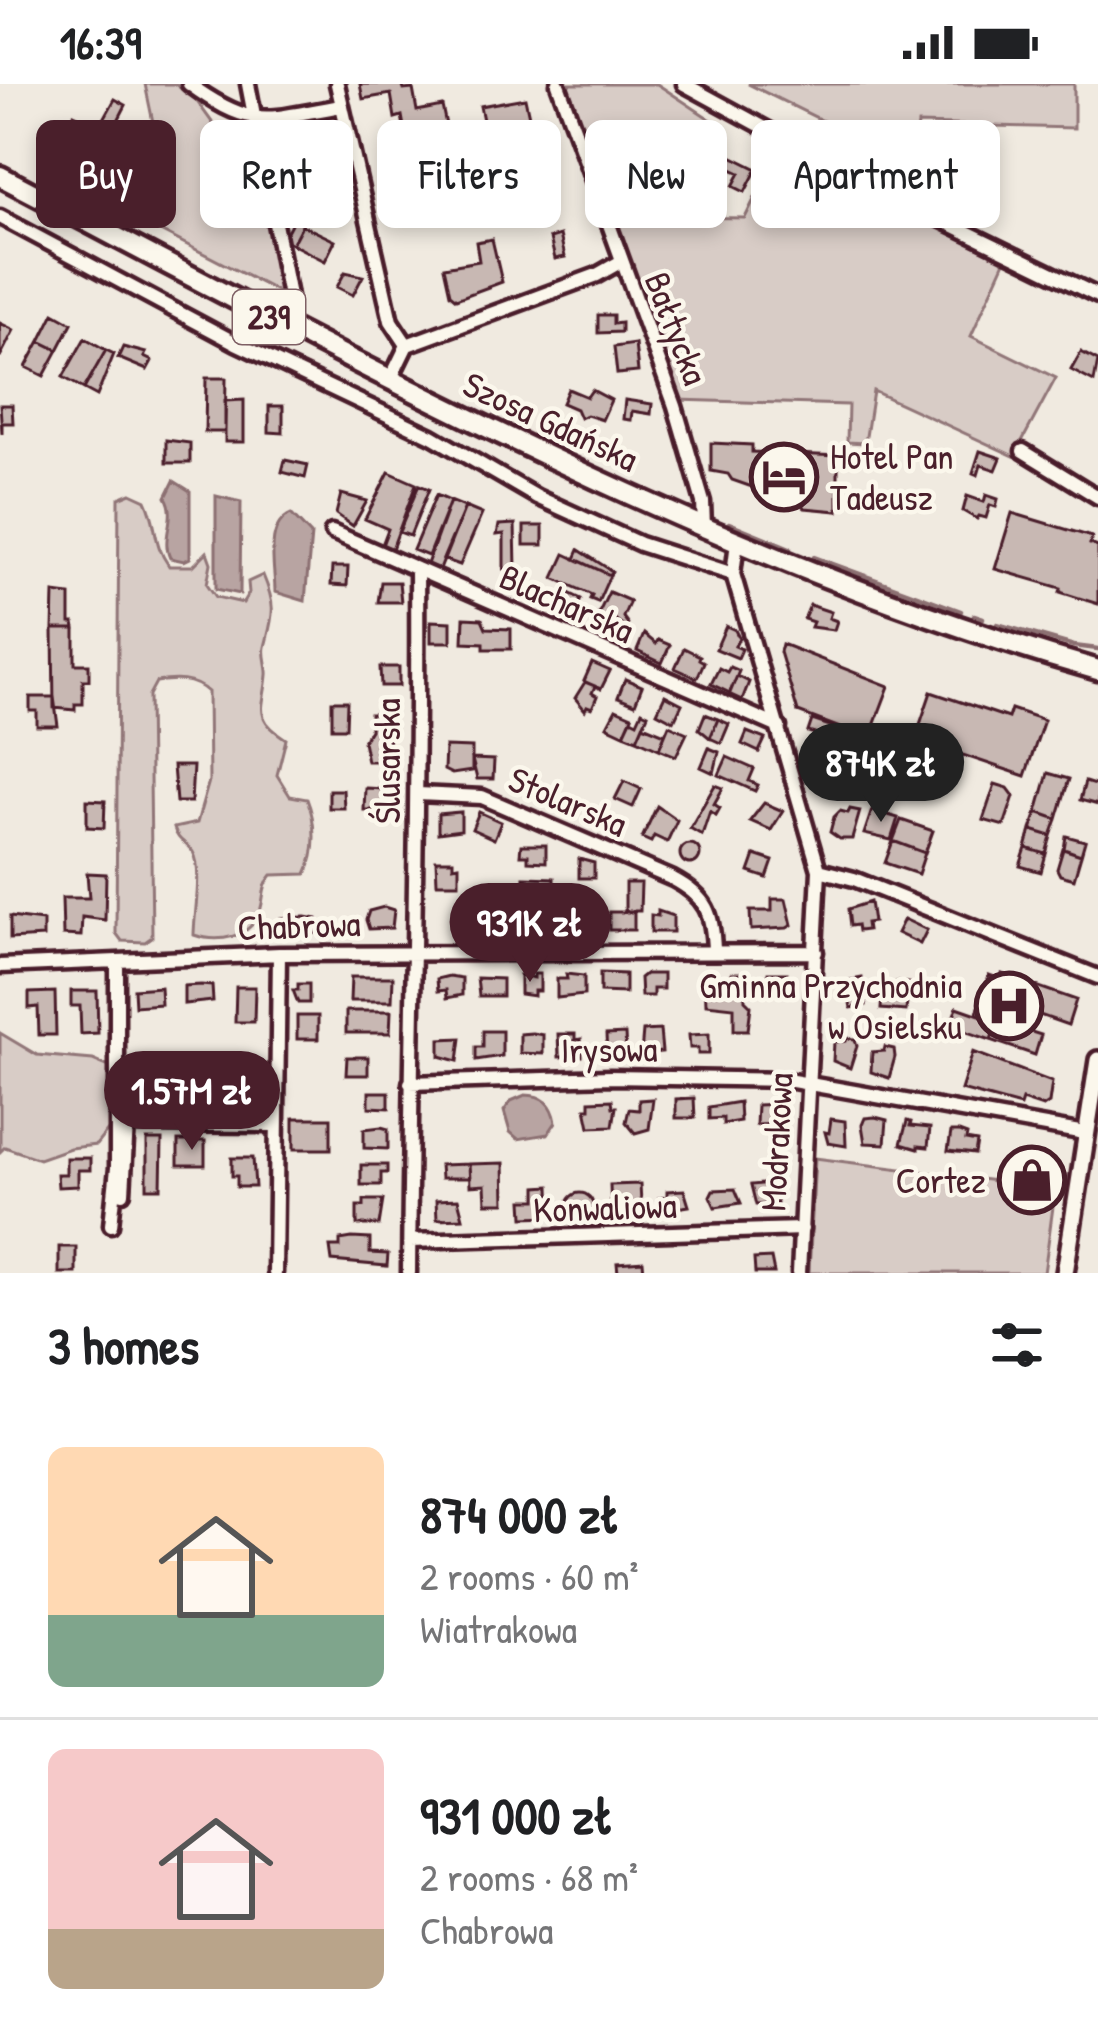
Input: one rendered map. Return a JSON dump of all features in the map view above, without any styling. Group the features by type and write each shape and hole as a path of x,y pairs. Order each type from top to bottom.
{"main road":[{"name":"Szosa Gdańska","path":"0,176 557,463 737,542 963,630 1098,670"}],"street":[{"path":"189,84 223,109 254,120 342,106"},
{"path":"248,84 254,120"},
{"path":"337,84 391,321 407,344"},
{"name":"Bałtycka","path":"558,84 675,406 704,502 704,527"},
{"path":"683,84 850,175 1098,296"},
{"path":"0,218 236,344 432,436 537,497 640,544 733,574 737,542"},
{"path":"275,228 289,296 284,325"},
{"path":"390,380 407,344 597,275 620,262"},
{"path":"1023,452 1098,497"},
{"name":"Blacharska","path":"332,532 779,727"},
{"name":"Ślusarska","path":"410,1273 410,1083 417,952 417,569"},
{"name":"Modrakowa","path":"733,574 819,870 799,1273"},
{"name":"Stolarska","path":"418,794 482,797 692,889 713,915 714,951"},
{"path":"819,870 854,879 1098,977"},
{"name":"Chabrowa","path":"0,966 279,954 816,952"},
{"path":"275,1273 279,954"},
{"path":"111,1225 117,1168 117,962"},
{"path":"1066,1273 1098,1060"},
{"name":"Irysowa","path":"410,1083 704,1077 809,1084 1090,1131"},
{"path":"123,1193 127,1124 276,1125"},
{"name":"Konwaliowa","path":"410,1241 802,1229"}],"shaded area":[{"path":"145,84 175,84 196,100 210,120 200,120 200,228 269,228 284,295 154,228 176,228 176,120 153,120"},
{"path":"564,84 657,84 711,120 585,120 585,143"},
{"path":"748,84 1074,84 1074,128 1000,126 1000,120 821,120"},
{"path":"751,206 751,228 941,228 1005,261 971,336 1056,378 1014,456 873,391 865,443 847,442 848,405 677,400 615,228 727,228 727,218 745,218"},
{"path":"174,481 190,491 190,558 184,561 170,558 167,550 170,512 166,497"},
{"path":"131,493 146,500 169,566 193,566 207,552 211,563 207,584 216,597 243,603 248,582 263,575 270,596 264,718 286,739 277,775 290,796 307,799 314,846 306,874 272,875 255,920 232,936 194,935 196,859 174,828 197,823 209,781 208,692 177,680 156,682 149,695 152,937 145,942 122,941 116,933 119,498"},
{"path":"216,496 241,502 240,594 216,589"},
{"path":"291,514 311,535 305,601 275,592 274,537"},
{"path":"0,1033 37,1055 93,1060 112,1068 112,1125 96,1145 39,1159 5,1147 0,1152"},
{"path":"525,1095 550,1105 556,1122 548,1134 518,1139 510,1132 504,1111 511,1101"},
{"path":"815,1158 1051,1188 1055,1192 1044,1273 809,1273"}],"building":[{"path":"360,84 402,84 404,90 413,89 417,111 442,106 445,120 395,118 391,94 363,99"},
{"path":"525,98 530,120 483,120 480,106"},
{"path":"115,99 126,105 118,120 103,120"},
{"path":"729,155 751,166 745,192 733,186 740,173 727,167"},
{"path":"289,228 300,228 292,244 283,239"},
{"path":"300,228 335,241 325,261 292,244"},
{"path":"560,235 565,257 555,259 550,238"},
{"path":"492,239 502,282 456,299 450,294 444,267 479,261 476,242"},
{"path":"345,272 363,276 353,295 337,287"},
{"path":"54,313 72,323 58,350 40,341"},
{"path":"598,315 613,315 613,324 621,323 621,332 598,333"},
{"path":"0,323 14,330 0,357"},
{"path":"85,338 106,350 84,389 63,377"},
{"path":"40,341 58,350 44,376 26,367"},
{"path":"635,344 638,372 617,374 614,347"},
{"path":"123,347 146,353 144,357 152,361 147,370 118,358"},
{"path":"106,350 114,354 97,396 84,389"},
{"path":"1081,352 1098,361 1094,382 1071,370"},
{"path":"206,378 226,378 225,432 205,432"},
{"path":"568,389 587,397 592,390 611,400 602,420 587,415 580,418 576,409 562,403"},
{"path":"244,400 244,442 225,442 225,401"},
{"path":"625,400 652,404 651,414 632,411 631,420 623,419"},
{"path":"0,405 12,405 13,423 2,423 2,434"},
{"path":"269,406 283,406 283,433 269,432"},
{"path":"166,440 190,443 190,463 166,463"},
{"name":"Hotel Pan Tadeusz","path":"711,443 752,445 752,452 838,456 838,511 805,508 786,491 772,494 711,471"},
{"path":"980,451 1001,458 996,470 981,465 978,475 973,473"},
{"path":"285,460 308,465 305,478 282,472"},
{"path":"389,472 416,484 392,549 382,545 388,529 365,519"},
{"path":"419,485 429,489 410,536 399,532"},
{"path":"341,494 367,501 353,526 336,514"},
{"path":"436,495 450,501 428,556 413,550"},
{"path":"986,495 998,499 986,518 963,511 967,496 984,502"},
{"path":"450,501 465,507 439,572 426,567"},
{"path":"465,507 482,514 460,565 443,559"},
{"path":"1012,513 1092,537 1090,544 1098,547 1098,604 995,569"},
{"path":"515,524 516,569 504,569 504,534 497,535 499,525"},
{"path":"524,526 543,526 543,545 524,545"},
{"path":"579,550 612,571 610,575 575,559"},
{"path":"565,554 610,575 598,602 554,578"},
{"path":"332,567 348,567 347,586 331,585"},
{"path":"381,582 399,582 401,602 378,602"},
{"path":"609,592 630,601 623,617 628,624 626,628 608,620 601,636 590,631"},
{"path":"54,593 70,595 70,623 75,629 53,629"},
{"path":"569,593 581,599 578,606 585,609 578,624 559,616"},
{"path":"810,605 831,612 829,618 837,621 834,630 811,627 813,622 804,619"},
{"path":"464,618 482,619 486,628 511,629 511,649 484,649 484,643 463,642"},
{"path":"431,621 451,622 451,642 431,642"},
{"path":"609,622 627,630 621,645 603,637"},
{"path":"726,626 739,638 738,658 716,649"},
{"path":"53,629 75,629 75,664 89,664 83,704 75,704 75,710 54,708"},
{"path":"644,634 656,644 658,640 670,645 662,663 637,651"},
{"path":"782,644 889,686 869,739 798,712 780,652"},
{"path":"684,648 704,662 697,678 675,668"},
{"path":"592,663 610,671 601,689 584,681"},
{"path":"380,667 399,667 399,686 381,686"},
{"path":"730,667 739,671 730,693 711,684 719,668 727,672"},
{"path":"737,676 749,682 742,700 729,694"},
{"path":"625,679 642,686 635,704 618,697"},
{"path":"585,682 595,686 592,693 597,696 592,708 585,710 575,698"},
{"path":"931,692 1008,718 1011,709 1044,720 1025,776 915,739"},
{"path":"665,695 682,704 674,721 657,712"},
{"path":"30,697 54,697 58,726 37,726"},
{"path":"332,701 347,701 346,728 332,728"},
{"path":"616,709 632,716 624,734 607,726"},
{"path":"642,711 648,714 637,739 624,734 631,719 637,722"},
{"path":"370,714 384,714 384,730 389,735 387,761 367,761 363,741 370,730"},
{"path":"705,714 718,719 710,738 699,729"},
{"path":"718,719 729,724 721,743 710,738"},
{"path":"812,720 833,727 829,738 808,732"},
{"path":"643,725 665,734 659,749 637,739"},
{"path":"669,725 687,733 676,756 659,749"},
{"path":"747,732 765,739 759,752 742,744"},
{"path":"445,747 472,748 472,771 452,774 444,770"},
{"path":"709,748 719,752 714,773 701,767"},
{"path":"838,749 856,755 846,787 828,781"},
{"path":"727,757 754,769 749,781 758,785 755,791 719,775"},
{"path":"472,759 494,760 493,779 477,779"},
{"path":"887,764 899,768 892,790 880,786"},
{"path":"173,766 193,766 191,802 176,802"},
{"path":"1048,773 1069,779 1057,819 1037,812"},
{"path":"624,781 641,789 633,807 615,799"},
{"path":"1085,782 1098,786 1098,805 1080,800"},
{"path":"995,784 1014,796 1004,826 983,820"},
{"path":"715,785 723,788 714,804 720,808 716,815 710,811 702,835 690,828"},
{"path":"365,788 385,789 384,810 364,810"},
{"path":"329,790 343,790 344,808 329,808"},
{"path":"87,800 105,801 104,828 87,827"},
{"path":"764,803 783,811 771,830 750,821"},
{"path":"657,806 677,820 667,842 654,836 651,842 642,838"},
{"path":"850,809 860,811 852,839 840,839 830,832 834,817"},
{"path":"872,810 898,818 891,840 864,834"},
{"path":"461,812 461,830 438,833 438,814"},
{"path":"479,812 501,822 494,839 472,829"},
{"path":"1037,812 1057,819 1051,836 1031,830"},
{"path":"901,820 933,831 925,853 893,841"},
{"path":"1031,830 1051,836 1046,854 1026,848"},
{"path":"1066,836 1085,841 1081,855 1064,849"},
{"path":"893,841 925,853 918,874 885,863"},
{"path":"690,844 700,854 690,864 680,854"},
{"path":"521,845 546,845 546,862 528,861 528,855 520,855"},
{"path":"1026,848 1046,854 1041,872 1020,866"},
{"path":"1063,849 1081,855 1074,879 1060,875 1057,869"},
{"path":"755,855 773,861 767,878 749,872"},
{"path":"579,859 594,863 594,878 579,878"},
{"path":"436,860 453,860 453,866 459,865 459,883 437,883"},
{"path":"87,873 106,874 105,920 82,917 81,936 63,935 62,898 89,898"},
{"path":"524,877 554,878 554,894 533,894 533,886 524,886"},
{"path":"625,883 641,883 640,911 625,911"},
{"path":"458,899 470,899 472,919 453,919"},
{"path":"772,899 786,899 792,925 751,930 750,911 772,911"},
{"path":"870,902 873,922 866,923 867,930 858,931 857,925 850,926 848,909"},
{"path":"394,910 392,928 369,929 369,911"},
{"path":"562,911 588,912 588,929 562,928"},
{"path":"658,911 673,916 673,932 651,932 651,915 658,916"},
{"path":"609,912 634,912 634,930 609,930"},
{"path":"10,917 43,921 43,937 10,939"},
{"path":"281,918 317,919 317,933 282,936"},
{"path":"904,919 927,930 920,944 897,933"},
{"path":"600,973 625,974 625,993 600,992"},
{"path":"732,973 744,973 745,1000 751,1006 748,1030 734,1030 734,1007 706,1004 705,981 732,979"},
{"path":"768,973 787,973 786,995 767,995"},
{"path":"540,974 540,991 534,991 534,996 520,994 520,975 534,978"},
{"path":"566,974 584,976 584,995 557,998 557,979 567,979"},
{"path":"663,974 663,989 653,989 653,996 641,996 640,978"},
{"name":"Gminna Przychodnia w Osielsku","path":"1002,974 1076,1000 1068,1025 994,999"},
{"path":"989,975 1000,979 988,1017 977,1013"},
{"path":"351,977 393,977 392,1001 350,1001"},
{"path":"462,978 462,995 447,998 446,990 438,991 437,979"},
{"path":"477,978 502,979 502,996 479,996"},
{"path":"862,978 866,1005 851,1008 846,981"},
{"path":"897,982 909,983 906,1011 881,1009 882,995 896,997"},
{"path":"298,984 309,984 309,1003 298,1003 293,990 298,990"},
{"path":"184,986 212,986 213,1001 184,1004"},
{"path":"160,987 161,1004 135,1006 134,989"},
{"path":"236,987 255,987 254,1022 235,1022"},
{"path":"71,991 97,991 98,1033 81,1034 80,1006 71,1006"},
{"path":"55,992 56,1035 39,1035 38,1007 29,1008 29,993"},
{"path":"957,1007 997,1021 991,1040 950,1026"},
{"path":"346,1011 391,1011 390,1033 346,1033"},
{"path":"297,1016 318,1016 318,1039 297,1039"},
{"path":"997,1021 1041,1035 1035,1055 991,1040"},
{"path":"660,1030 662,1052 641,1054 643,1031"},
{"path":"483,1031 502,1031 502,1056 476,1060 476,1047 483,1047"},
{"path":"520,1034 543,1035 543,1054 520,1053"},
{"path":"558,1034 575,1034 575,1040 581,1039 582,1056 559,1057"},
{"path":"625,1034 626,1054 607,1054 606,1035"},
{"path":"709,1034 709,1054 690,1048 689,1035"},
{"path":"461,1038 458,1061 440,1056 440,1039"},
{"path":"855,1039 857,1046 850,1068 833,1061 834,1042"},
{"path":"894,1049 889,1078 871,1072 872,1052"},
{"path":"973,1052 1052,1082 1049,1103 1043,1107 1022,1100 1020,1106 961,1090"},
{"path":"347,1057 368,1057 368,1075 346,1075"},
{"path":"221,1069 241,1070 245,1101 217,1101 217,1086 226,1086"},
{"path":"369,1092 389,1092 389,1108 369,1107"},
{"path":"694,1098 695,1118 676,1118 676,1099"},
{"path":"653,1099 649,1129 635,1133 626,1122 629,1109 639,1110 639,1100"},
{"path":"612,1100 616,1107 613,1126 590,1127 586,1108 590,1101"},
{"path":"739,1102 740,1121 723,1124 723,1118 709,1119 709,1107"},
{"path":"782,1104 783,1124 756,1125 757,1105"},
{"path":"294,1118 331,1118 331,1149 294,1149"},
{"path":"865,1118 887,1120 885,1144 865,1143 862,1125"},
{"path":"831,1119 845,1121 846,1146 828,1143 825,1132 829,1133"},
{"path":"907,1121 910,1126 930,1128 928,1147 901,1144"},
{"path":"364,1129 388,1129 388,1149 364,1148"},
{"path":"951,1132 977,1142 975,1154 948,1151"},
{"path":"147,1140 162,1140 161,1188 147,1188"},
{"path":"178,1141 205,1141 205,1165 178,1165"},
{"path":"66,1158 90,1158 90,1170 78,1170 78,1186 58,1187 57,1174 66,1174"},
{"path":"232,1158 253,1158 255,1187 237,1187"},
{"path":"504,1163 505,1203 486,1203 485,1185 470,1186 469,1164"},
{"path":"469,1164 470,1178 441,1178 440,1165"},
{"path":"361,1165 387,1165 381,1185 361,1185"},
{"name":"Cortez","path":"1020,1173 1046,1176 1044,1187 1018,1183"},
{"path":"772,1183 777,1204 756,1205 751,1185"},
{"path":"640,1184 641,1203 628,1210 623,1201 618,1203 619,1214 611,1214 610,1185"},
{"path":"550,1186 551,1216 524,1217 523,1200 537,1200 537,1187"},
{"path":"735,1189 741,1203 715,1207 710,1196 713,1190"},
{"path":"684,1190 689,1206 663,1210 659,1198 667,1197 667,1191"},
{"path":"580,1193 593,1206 580,1219 567,1206"},
{"path":"458,1199 463,1218 437,1219 436,1200"},
{"path":"364,1200 383,1200 379,1225 357,1225 357,1206 364,1206"},
{"path":"370,1239 370,1253 388,1254 387,1266 332,1261 330,1247 340,1247 340,1240"},
{"path":"59,1247 76,1247 76,1273 59,1273"},
{"path":"771,1258 774,1273 755,1273 754,1259"},
{"path":"643,1261 644,1273 618,1273 617,1263"}],"waterway":[{"path":"729,523 790,548"},
{"path":"814,557 961,611"},
{"path":"974,615 983,618"},
{"path":"997,624 1098,649"}],"place":[{"name":"Hotel Pan Tadeusz","path":"784,477"},
{"name":"Gminna Przychodnia w Osielsku","path":"1009,1006"},
{"name":"Cortez","path":"1032,1180"}]}
